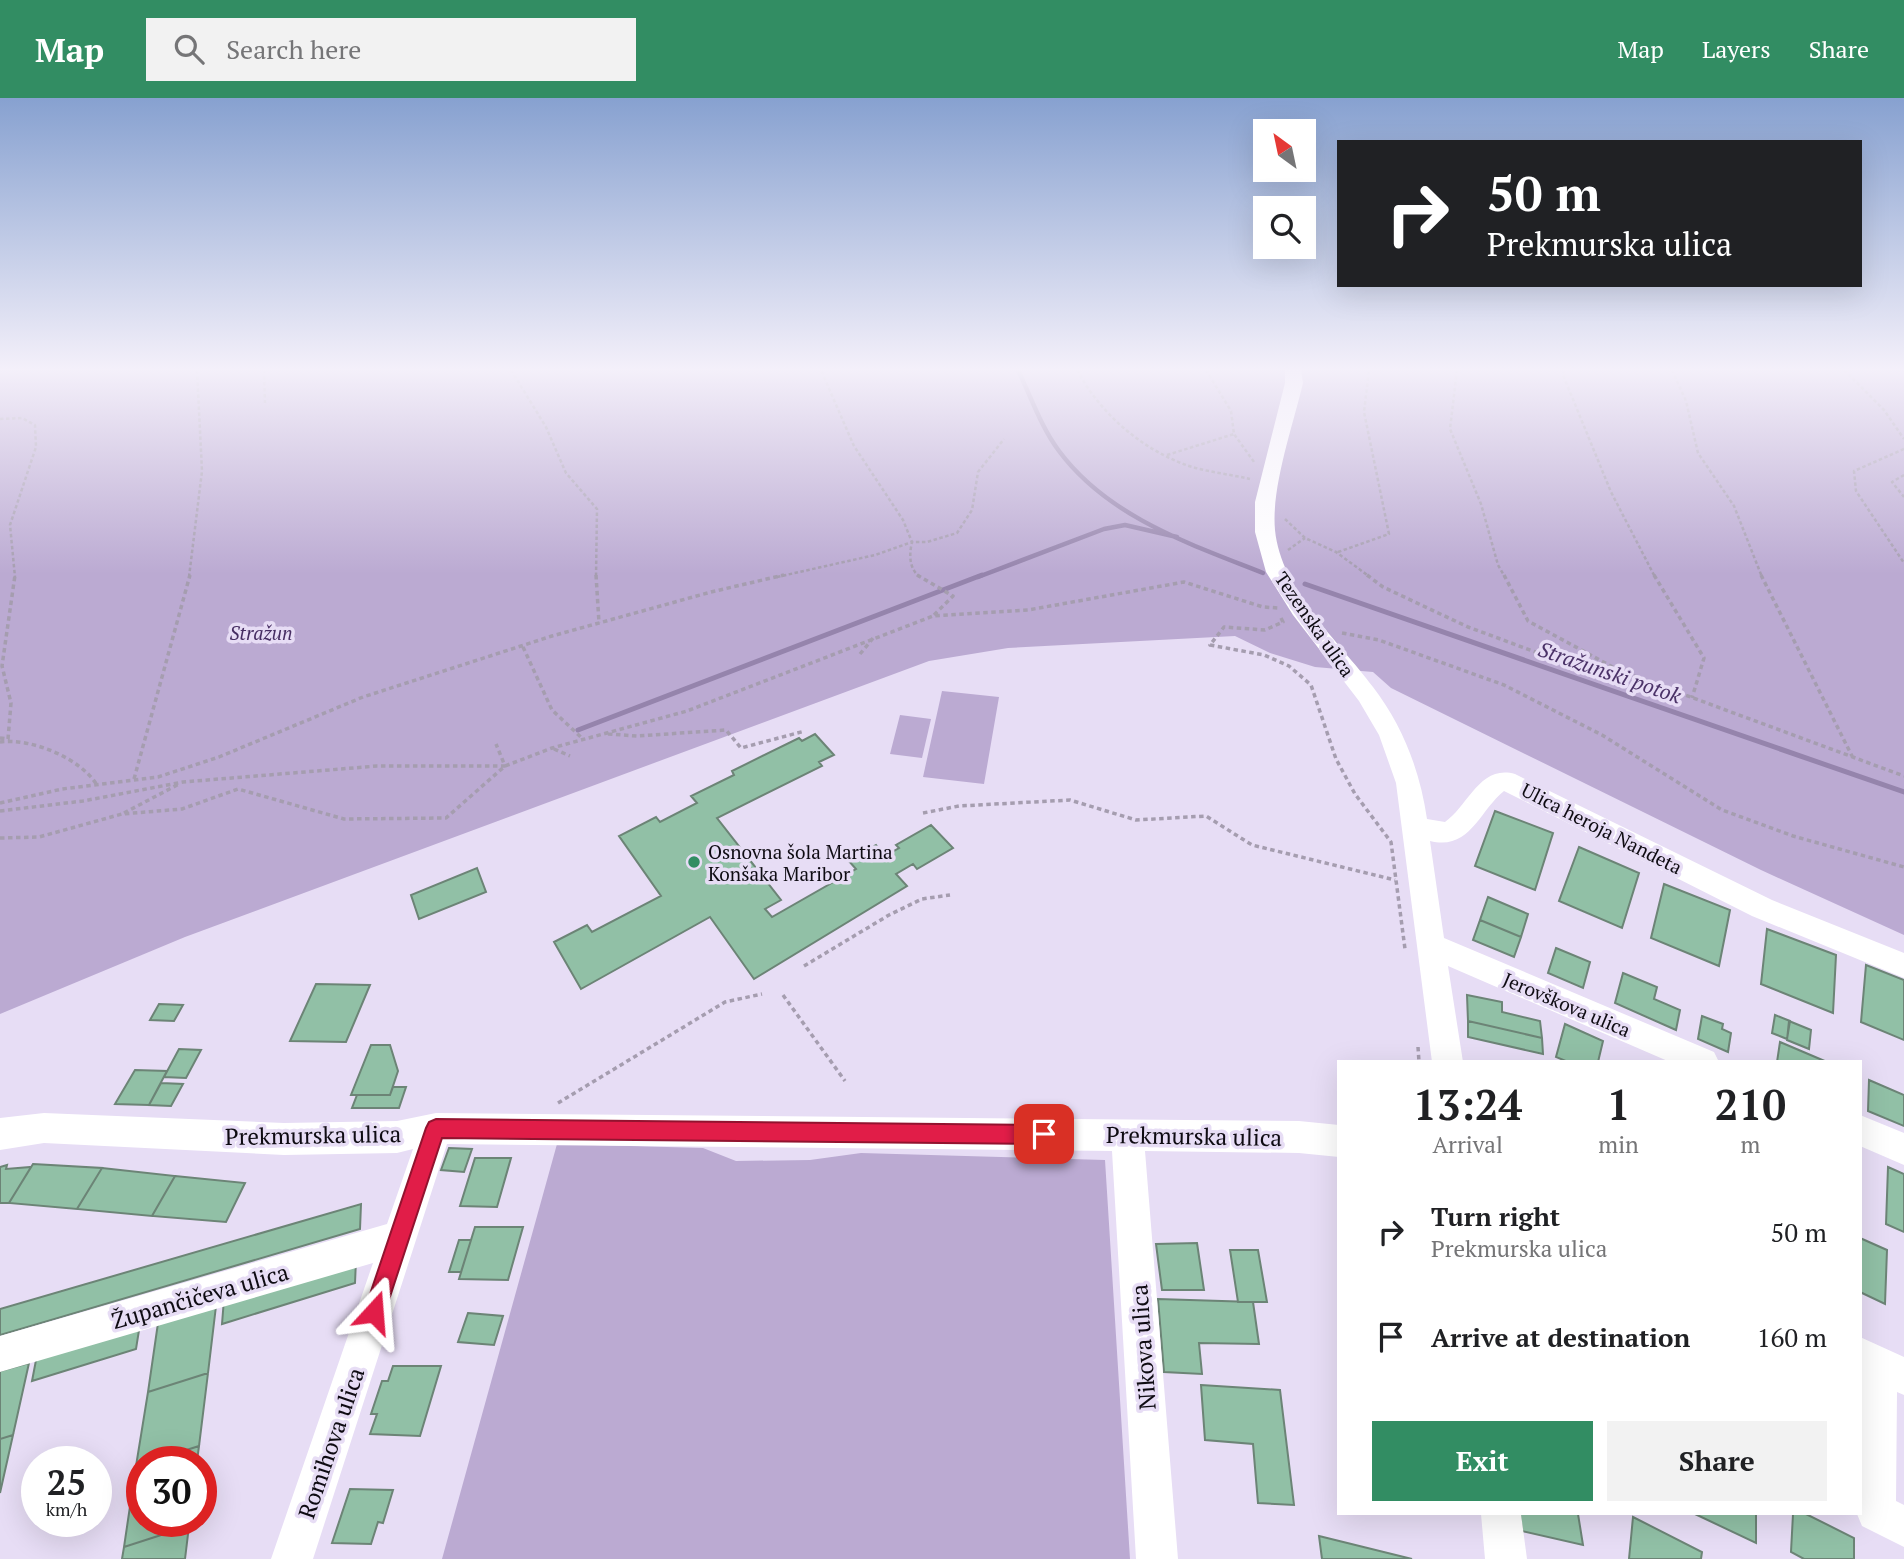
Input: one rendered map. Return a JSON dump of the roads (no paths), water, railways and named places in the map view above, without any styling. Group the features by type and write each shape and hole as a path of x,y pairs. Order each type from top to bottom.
{"street":[{"name":"Tezenska ulica","path":"1280,438 1267,492 1265,532 1270,552 1277,572 1298,612 1367,695 1391,735 1409,783 1416,826"},
{"name":"Ulica heroja Nandeta","path":"1416,826 1442,833 1457,829 1488,789 1497,782 1506,781 1762,908 1904,966"},
{"path":"1416,826 1418,949 1446,1060"},
{"name":"Jerovškova ulica","path":"1418,949 1698,1060"},
{"name":"Prekmurska ulica","path":"0,1134 44,1128 284,1139 397,1137 436,1128 1299,1137 1337,1141"},
{"name":"Romihova ulica","path":"292,1559 436,1128"},
{"path":"1862,1131 1904,1149"},
{"name":"Nikova ulica","path":"1125,1135 1130,1159 1157,1559"},
{"name":"Župančičeva ulica","path":"0,1354 399,1238"},
{"path":"1880,1514 1881,1365"},
{"path":"1501,1515 1506,1559"}],"waterway":[{"name":"Stražunski potok","path":"1051,438 1079,474 1101,494 1173,536"},
{"path":"978,577 1104,529 1125,525 1173,536"},
{"name":"Stražunski potok","path":"1173,536 1177,537"},
{"name":"Stražunski potok","path":"1173,536 1263,573"},
{"path":"578,730 982,575"},
{"name":"Stražunski potok","path":"1305,584 1904,792"}],"place":[{"name":"Osnovna šola Martina Konšaka Maribor","path":"694,862"}],"park label":[{"name":"Stražun","path":"261,632"}]}
